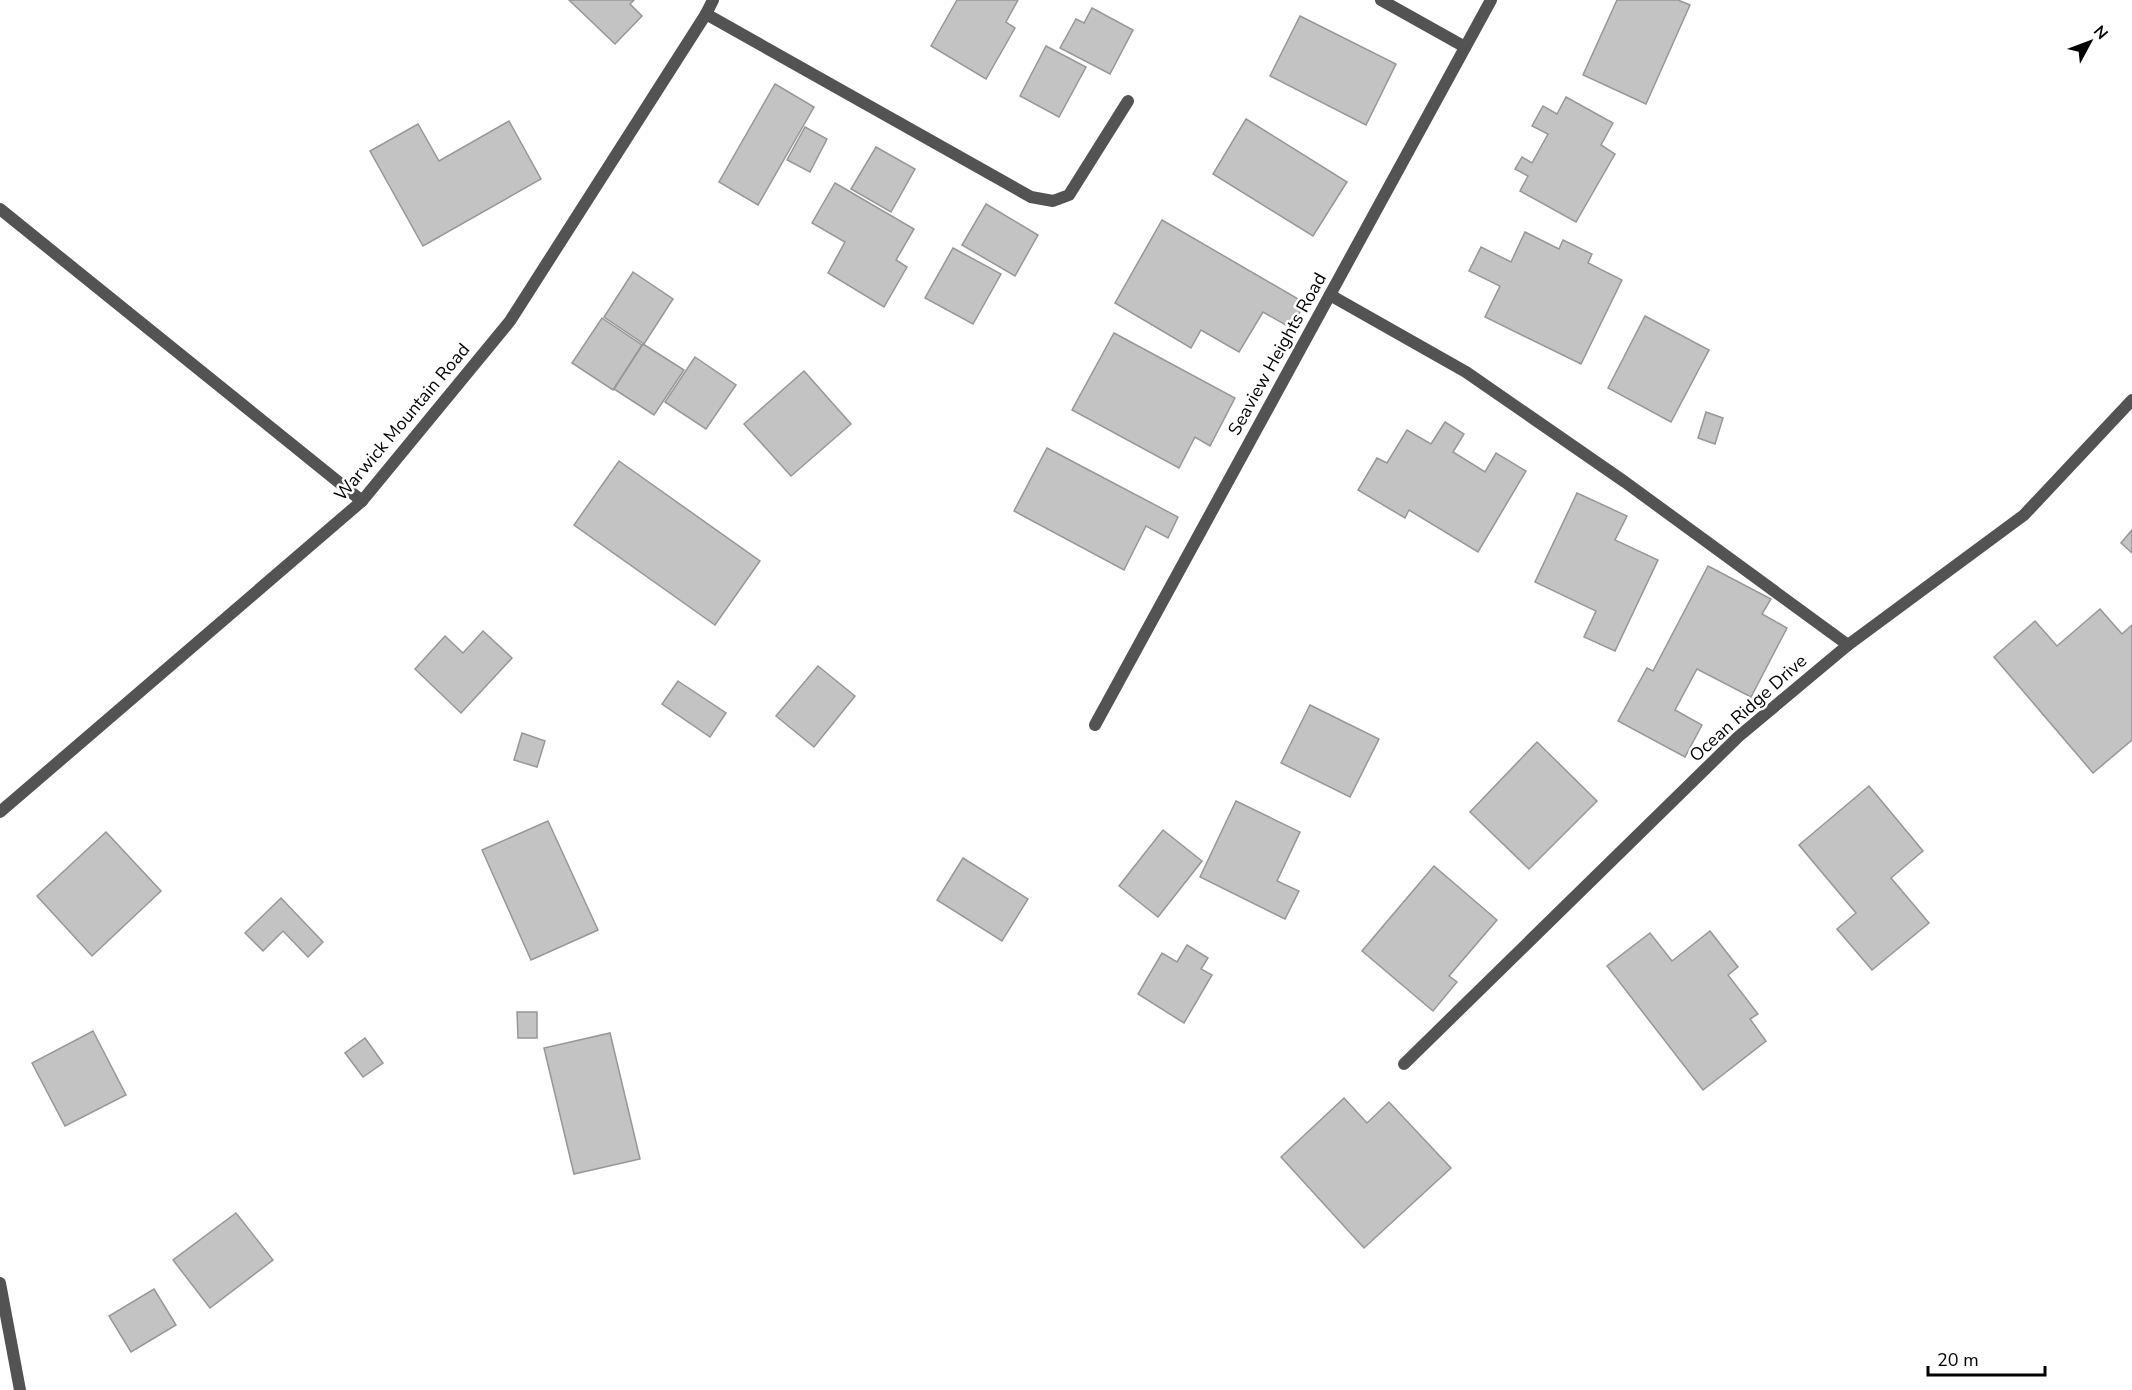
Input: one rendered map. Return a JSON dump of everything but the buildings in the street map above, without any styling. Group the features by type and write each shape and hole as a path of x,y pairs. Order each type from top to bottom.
{"street":[{"name":"Warwick Mountain Road","path":"0,812 362,501 510,321 713,0"},
{"path":"1381,0 1465,48"},
{"name":"Seaview Heights Road","path":"1095,725 1491,0"},
{"path":"706,14 1031,197 1053,201 1069,195 1128,101"},
{"path":"0,209 362,501"},
{"path":"1330,296 1466,372 1625,482 1848,645"},
{"name":"Ocean Ridge Drive","path":"1404,1064 1738,737 1848,645 2024,515 2132,400"},
{"path":"0,1283 20,1390"}]}
